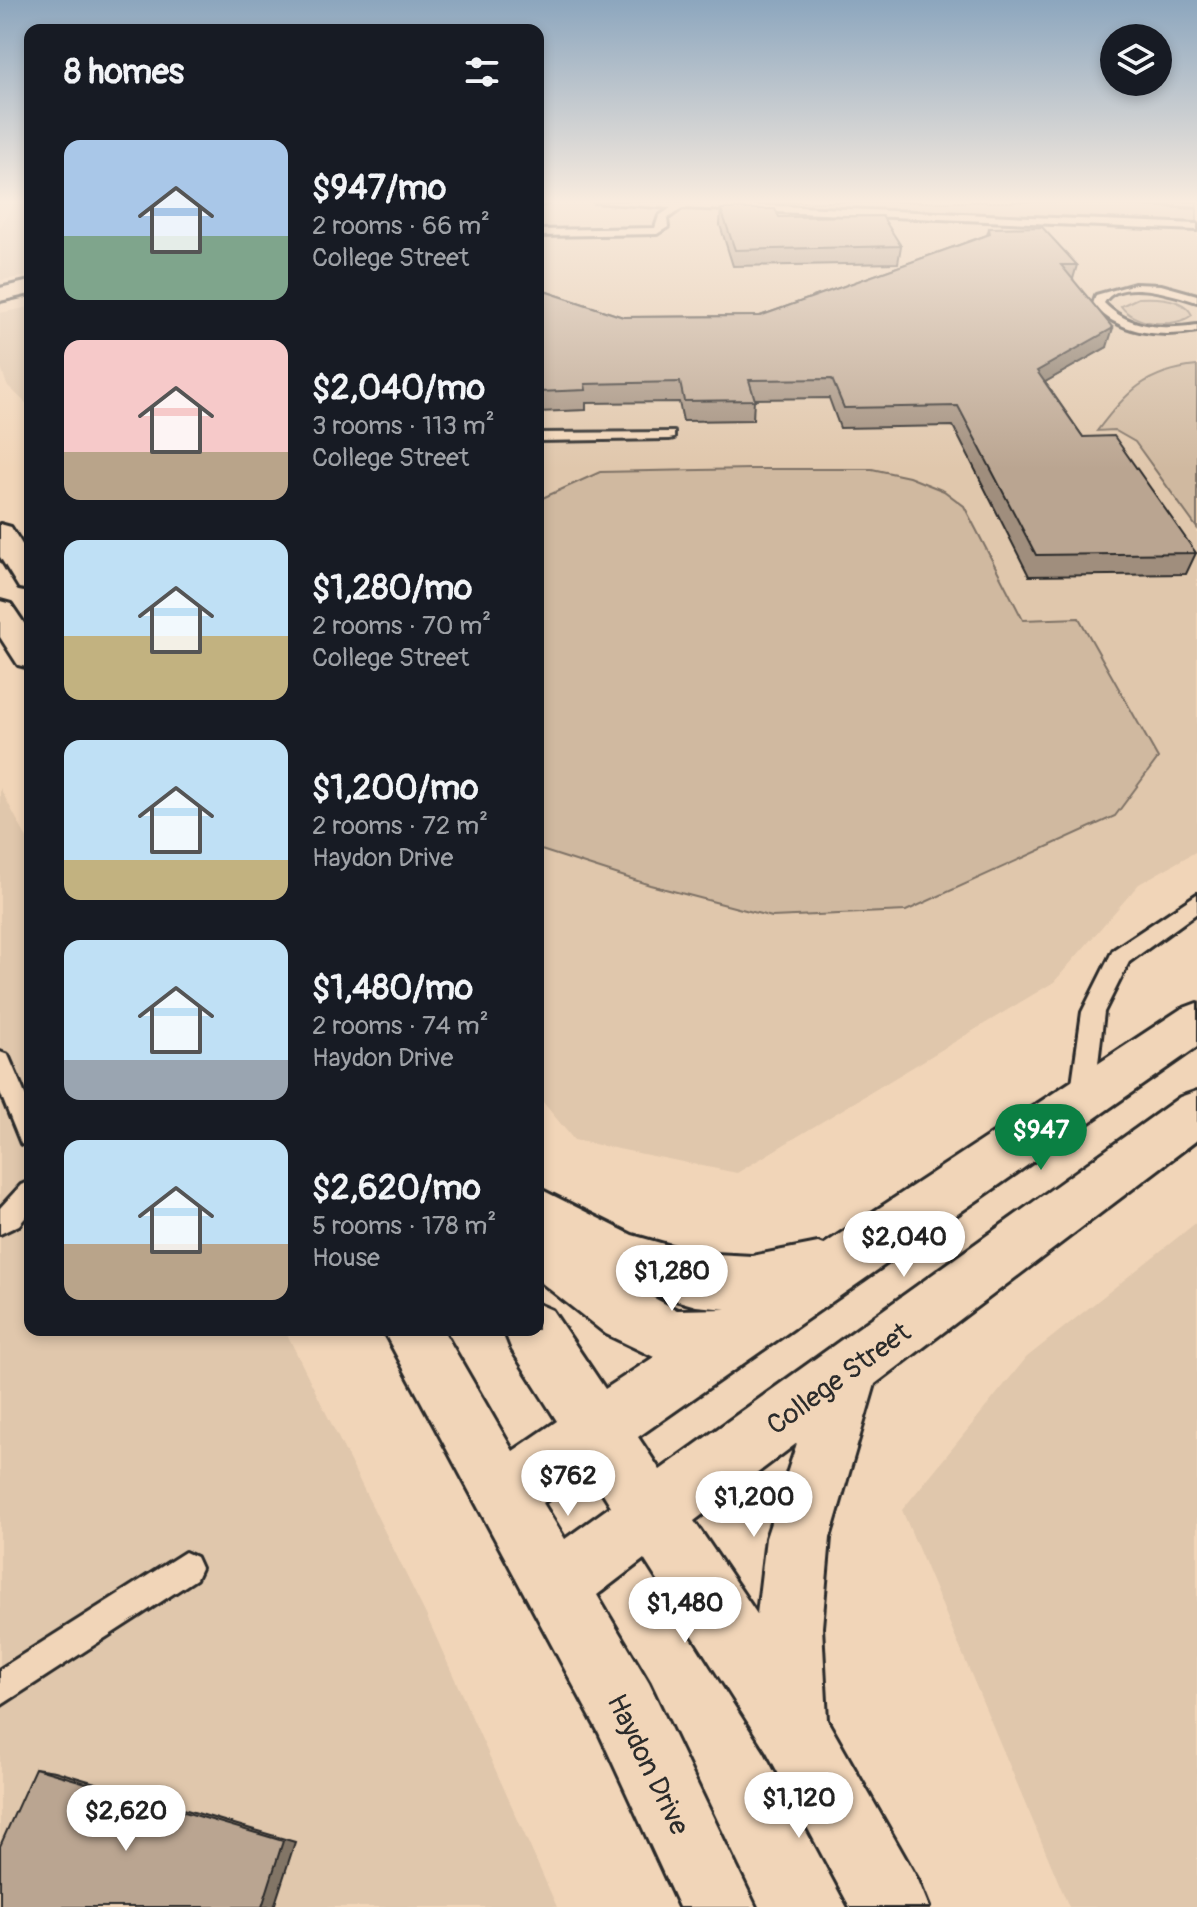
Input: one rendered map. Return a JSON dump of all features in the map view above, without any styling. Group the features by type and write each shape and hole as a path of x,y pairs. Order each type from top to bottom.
{"main road":[{"path":"0,533 24,571"},
{"path":"0,611 24,649"},
{"path":"504,1493 1197,1022"},
{"name":"College Street","path":"556,1585 1197,1112"},
{"path":"544,1216 602,1250 685,1276 752,1283 844,1263"},
{"path":"544,1252 626,1315 675,1338 727,1340"},
{"name":"Haydon Drive","path":"414,1336 624,1708 718,1907"},
{"path":"536,1336 792,1727 891,1907"},
{"path":"792,1727 789,1627 798,1538 850,1369"}],"lane":[{"path":"1114,291 1100,297 1098,304 1115,319 1132,325 1195,329"},
{"path":"1174,291 1197,299"},
{"path":"544,437 669,435"},
{"path":"1082,1098 1093,1012 1121,956 1197,902"},
{"path":"0,1062 24,1121"},
{"path":"0,1222 24,1199"},
{"path":"0,1689 185,1568"}],"shaded area":[{"path":"544,291 1197,291 1197,851 1139,884 1054,982 737,1173 574,1140 544,1103"},
{"path":"1138,298 1176,301 1192,315 1175,322 1144,321 1121,306"},
{"path":"24,308 24,401 7,385 0,364 0,313"},
{"path":"1197,366 1197,528 1135,442 1114,430 1097,431 1128,395 1151,378"},
{"path":"872,469 909,477 944,491 964,506 1023,620 1079,618 1158,758 1115,816 906,911 772,917 650,885 544,851 544,497 600,472"},
{"path":"0,788 24,833 24,1336 288,1336 427,1617 557,1907 0,1907"},
{"path":"1197,1222 1197,1907 1069,1907 902,1510 1027,1357"}],"building":[{"path":"544,291 623,317 760,316 830,291 1082,291 1113,328 1037,371 1083,437 1114,436 1196,553 1036,555 958,406 844,408 832,379 749,380 755,400 684,401 680,382 585,384 586,390 544,392"},
{"path":"35,1768 283,1841 262,1907 0,1907 0,1846"}]}
